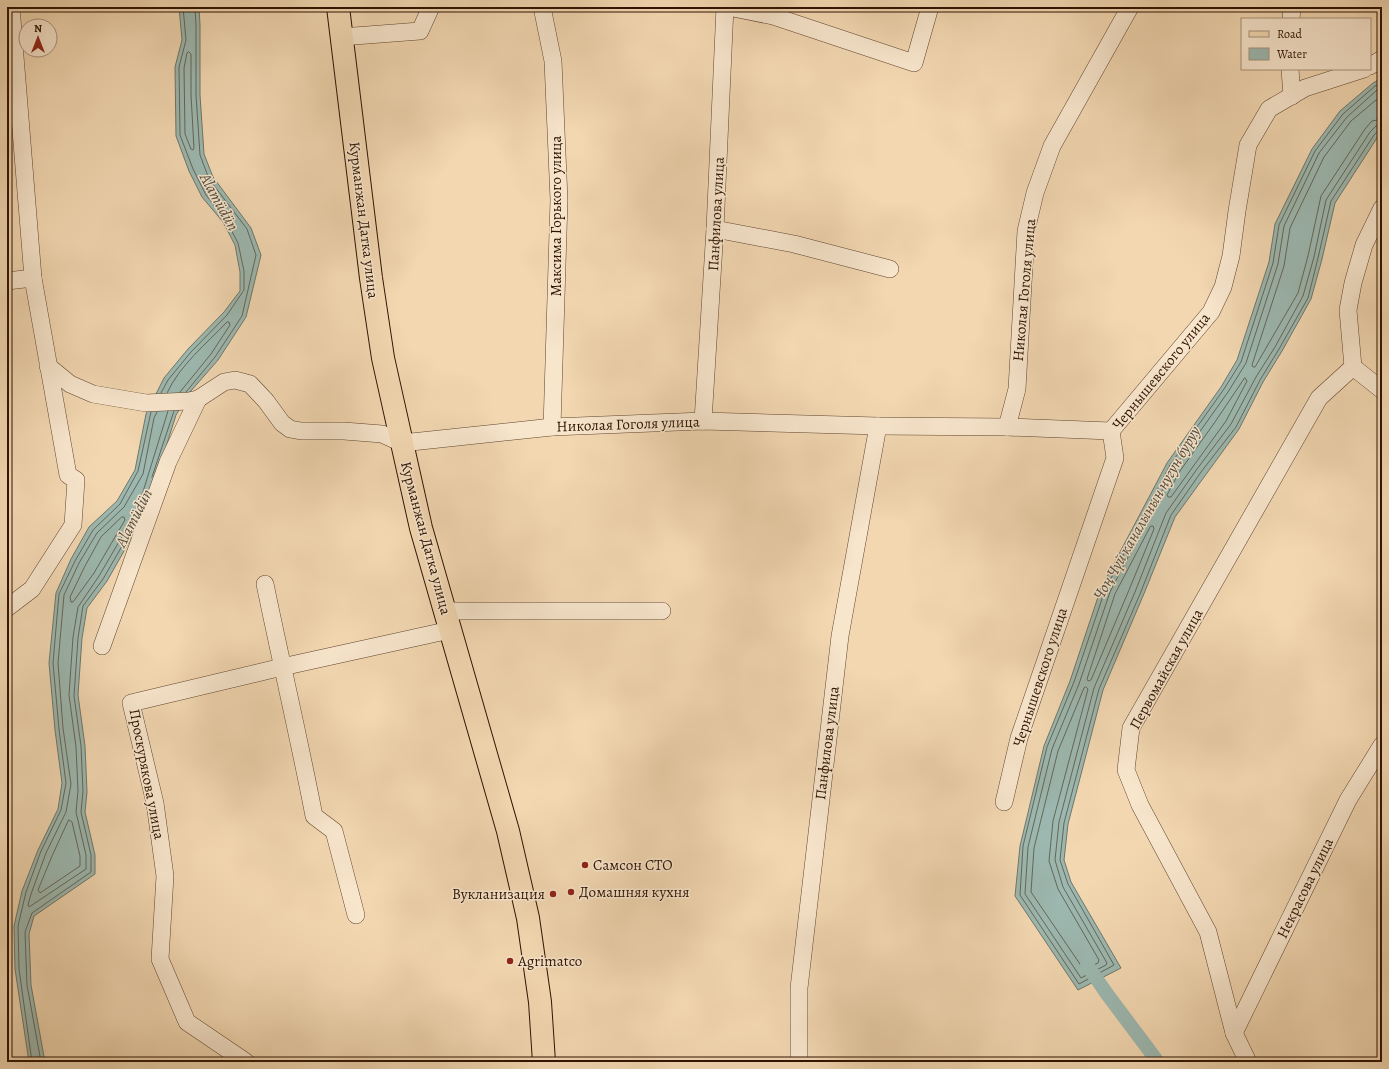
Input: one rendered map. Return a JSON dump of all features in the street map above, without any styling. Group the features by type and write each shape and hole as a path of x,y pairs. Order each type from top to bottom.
{"main road":[{"name":"Курманжан Датка улица","path":"338,7 371,278 383,358 421,528 508,831 528,918 540,1002 544,1062"}],"street":[{"path":"7,7 11,7 33,278 68,475 76,480 73,525 32,589 7,608"},
{"path":"341,38 420,30 431,7"},
{"name":"Максима Горького улица","path":"542,7 553,60 559,200 552,427"},
{"path":"727,7 773,16 914,63 930,7"},
{"name":"Панфилова улица","path":"703,421 727,7"},
{"name":"Николая Гоголя улица","path":"1007,427 1017,389 1026,231 1035,193 1052,146 1130,7"},
{"path":"1291,18 1292,7"},
{"path":"1371,65 1382,59"},
{"path":"1290,70 1292,96"},
{"name":"Чернышевского улица","path":"1004,802 1019,738 1114,458 1111,431 1210,312 1223,287 1231,256 1248,145 1269,110 1305,88 1361,70"},
{"path":"1382,208 1364,244 1353,283 1348,310 1353,367 1382,390"},
{"path":"715,229 794,244 890,269"},
{"path":"7,281 33,278"},
{"path":"48,366 70,384 92,394 146,403 194,400 224,382 235,380 250,384 282,423 290,429 301,431 344,431 382,434 402,443"},
{"name":"Первомайская улица","path":"1248,1062 1234,1033 1208,932 1140,805 1126,770 1131,728 1319,398 1353,367"},
{"path":"102,646 168,462 194,400"},
{"name":"Николая Гоголя улица","path":"402,443 552,427 703,421 878,426 1007,427 1111,431"},
{"name":"Панфилова улица","path":"799,1062 799,988 840,636 878,426"},
{"path":"265,584 282,667 292,705 314,816 334,831 356,915"},
{"name":"Проскурякова улица","path":"246,1062 187,1022 160,959 166,876 155,803 131,703 282,667 447,621 662,611"},
{"name":"Некрасова улица","path":"1234,1033 1348,800 1382,746"}],"water":[{"name":"Alamüdün","path":"179,7 199,7 200,95 204,154 213,177 251,228 261,255 246,317 218,360 190,392 176,415 145,514 107,581 87,608 82,638 78,695 85,746 87,792 85,812 95,855 95,874 34,916 29,934 31,985 45,1062 29,1062 15,969 14,926 22,891 38,850 58,809 62,783 55,730 49,663 56,593 71,559 89,527 117,501 135,470 146,414 164,378 188,349 224,312 240,291 240,272 235,245 223,222 202,197 189,171 176,136 175,67 182,40"},
{"path":"1382,78 1382,132 1335,203 1311,299 1263,382 1239,429 1175,517 1103,690 1068,824 1064,860 1071,882 1121,968 1078,990 1015,896 1020,846 1044,746 1070,681 1101,588 1167,463 1221,387 1237,360 1269,262 1275,224 1312,149 1340,111 1373,83"}],"waterway":[{"name":"Чоң Чүй каналынын нугун буруу","path":"1087,965 1158,1062"}],"place":[{"name":"Самсон СТО","path":"585,865"},
{"name":"Домашняя кухня","path":"571,892"},
{"name":"Вукланизация","path":"553,894"},
{"name":"Agrimatco","path":"510,961"}]}
